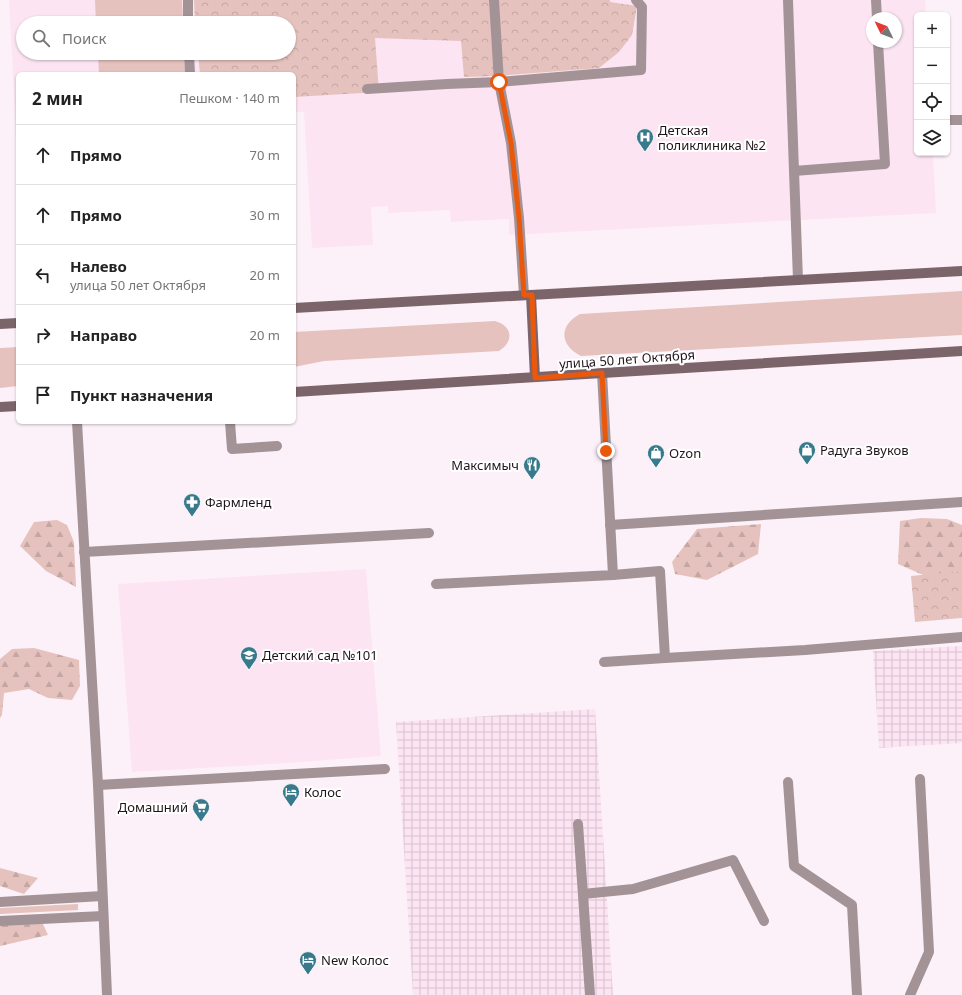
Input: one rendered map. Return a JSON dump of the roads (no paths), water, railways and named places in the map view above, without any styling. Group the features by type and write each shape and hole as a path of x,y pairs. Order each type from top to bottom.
{"main road":[{"path":"296,308 962,271"},
{"path":"528,295 535,378"},
{"path":"0,324 16,323"},
{"name":"улица 50 лет Октября","path":"296,392 962,351"},
{"path":"0,407 16,406"}],"lane":[{"path":"188,0 188,16"},
{"path":"494,0 499,82 511,143 528,295"},
{"path":"367,89 499,82 641,70 642,7 636,0"},
{"path":"788,0 798,280"},
{"path":"876,0 877,12"},
{"path":"794,171 885,164 878,48"},
{"path":"189,60 190,72"},
{"path":"950,120 962,120"},
{"path":"602,373 613,575"},
{"path":"77,424 98,785 107,995"},
{"path":"230,424 232,449 277,446"},
{"path":"610,525 962,502"},
{"path":"84,552 429,533"},
{"path":"436,584 613,575 660,571 665,658"},
{"path":"604,662 806,650 962,637"},
{"path":"98,785 385,769"},
{"path":"910,995 929,952 920,780"},
{"path":"788,782 794,866 852,905 857,995"},
{"path":"578,824 590,995"},
{"path":"583,894 633,889 733,860 764,921"},
{"path":"0,902 102,896"},
{"path":"0,921 103,916"}],"place":[{"name":"Детская поликлиника №2","path":"645,152"},
{"name":"Радуга Звуков","path":"807,465"},
{"name":"Ozon","path":"656,468"},
{"name":"Максимыч","path":"532,480"},
{"name":"Фармленд","path":"192,517"},
{"name":"Детский сад №101","path":"249,670"},
{"name":"Колос","path":"291,807"},
{"name":"Домашний","path":"201,822"},
{"name":"New Колос","path":"308,975"}]}
